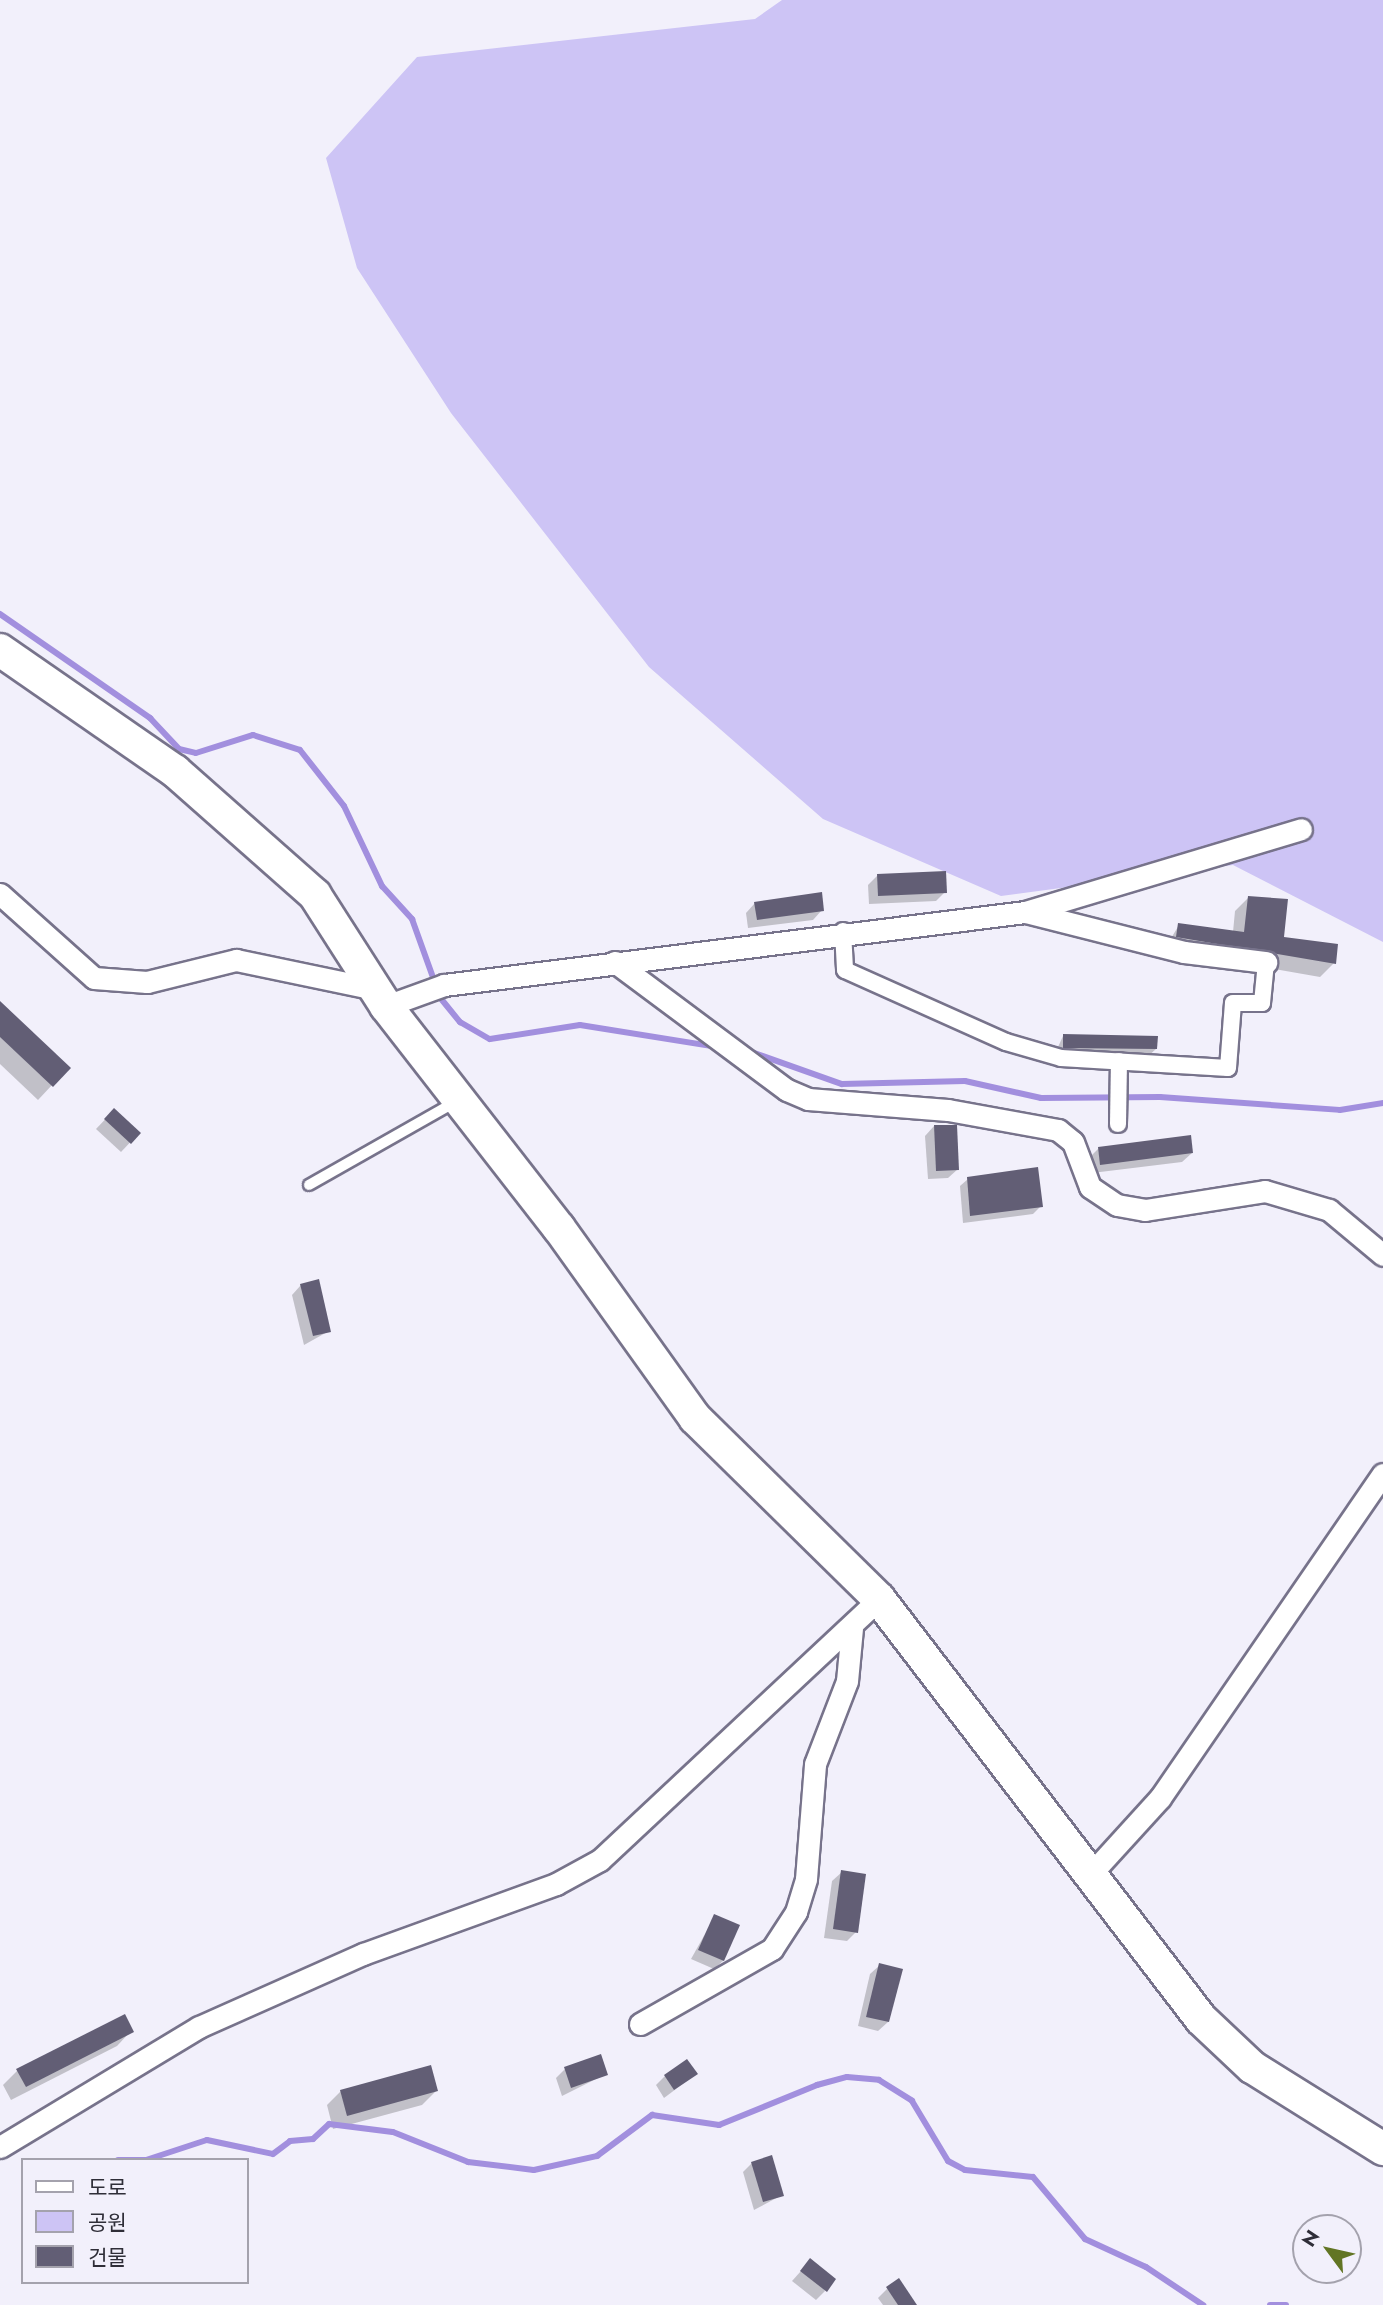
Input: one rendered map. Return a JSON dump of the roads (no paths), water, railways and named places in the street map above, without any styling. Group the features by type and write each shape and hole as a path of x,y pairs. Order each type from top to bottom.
{"main road":[{"path":"0,650 175,771 315,895 381,998 702,1427 878,1599 1088,1877 1229,2049 1383,2149"}],"street":[{"path":"0,894 94,978 147,982 236,960 381,998 444,985 844,931 1025,912 1301,829"},
{"path":"844,931 845,970 1006,1042 1061,1058 1228,1068 1233,1003 1262,1003 1266,962 1184,952 1025,912"},
{"path":"615,962 778,1084 808,1099 948,1110 1058,1130 1073,1142 1090,1187 1117,1205 1145,1210 1265,1191 1329,1210 1383,1255"},
{"path":"1118,1118 1119,1061"},
{"path":"1088,1877 1160,1798 1383,1475"},
{"path":"0,2147 199,2027 312,1975 589,1867 852,1628 878,1599"},
{"path":"640,2024 762,1955 796,1912 806,1879 815,1764 847,1681 852,1628"}],"lane":[{"path":"309,1185 447,1111 457,1099"}],"waterway":[{"path":"0,614 150,718 179,749 196,753 253,735 300,750 344,806 382,886 412,919 434,980"},
{"path":"438,995 460,1022 490,1039 580,1025 718,1047"},
{"path":"743,1049 842,1084 965,1081 1041,1098 1160,1097 1340,1110 1383,1103"},
{"path":"152,2158 207,2140 273,2154 290,2141 313,2139 329,2124 393,2132 468,2162 534,2170 597,2156 652,2115 719,2125 817,2085 847,2077 879,2080 912,2101 948,2161 965,2170 1033,2177 1085,2239 1146,2267 1203,2305"},
{"path":"1270,2305 1286,2305"}]}
